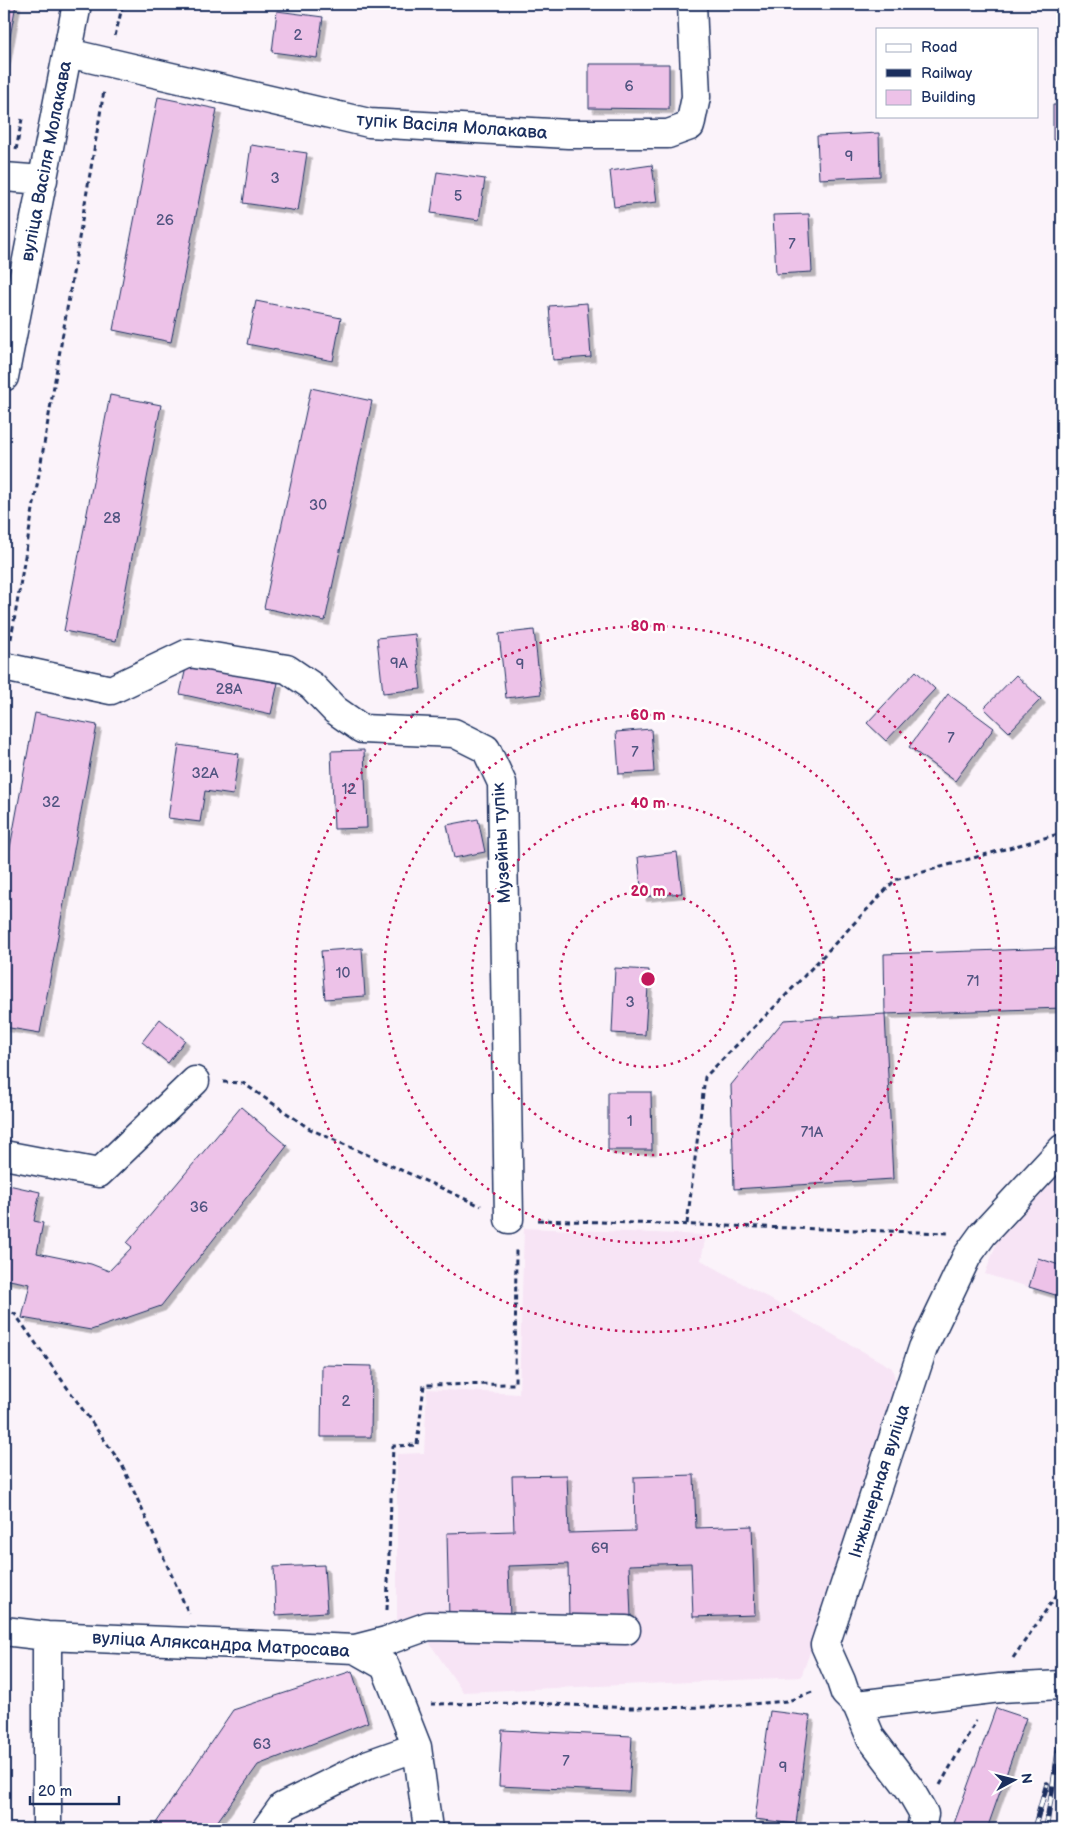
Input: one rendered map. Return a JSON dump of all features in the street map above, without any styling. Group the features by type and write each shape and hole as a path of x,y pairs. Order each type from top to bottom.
{"street":[{"name":"вуліца Васіля Молакава","path":"4,377 77,4"},
{"name":"тупік Васіля Молакава","path":"68,53 369,124 568,134 668,134 690,126 696,98 692,4"},
{"path":"4,176 43,180"},
{"name":"Музейны тупік","path":"4,667 111,690 189,653 287,669 312,686 335,710 362,729 454,733 486,749 502,783 509,1219"},
{"path":"4,1156 99,1173 195,1081"},
{"name":"Інжынерная вуліца","path":"921,1829 924,1814 909,1788 871,1738 857,1705 845,1693 824,1644 923,1348 967,1256 983,1234 1062,1149"},
{"path":"354,1649 386,1641 428,1626 626,1630"},
{"name":"вуліца Аляксандра Матросава","path":"4,1631 46,1636 354,1649 385,1666 417,1747 428,1829"},
{"path":"46,1636 47,1829"},
{"path":"857,1705 1000,1688 1062,1684"},
{"path":"266,1829 282,1808 369,1764 417,1747"}],"path":[{"path":"11,638 109,62 123,4"},
{"path":"687,1224 705,1077 895,880 1062,833"},
{"path":"195,1081 243,1083 310,1129 509,1219 983,1234"},
{"path":"386,1641 393,1446 417,1445 424,1385 515,1384 516,1230 509,1219"},
{"path":"4,1310 15,1314 122,1465 202,1642"},
{"path":"400,1705 533,1703 628,1708 716,1707 788,1701 841,1681"}],"shaded area":[{"path":"1062,1172 1062,1297 985,1274 997,1242"},
{"path":"524,1228 706,1235 701,1260 892,1368 898,1389 872,1483 801,1677 463,1692 420,1629 397,1628 397,1454 424,1453 427,1389 519,1394"}],"building":[{"path":"4,4 16,4 4,70"},
{"path":"1055,9 1062,9 1062,45 1057,45"},
{"path":"277,11 323,17 317,58 272,52"},
{"path":"589,64 669,64 669,109 589,108"},
{"path":"158,97 217,109 171,342 113,330"},
{"path":"1053,105 1062,105 1062,140 1053,140"},
{"path":"879,133 880,176 819,179 817,136"},
{"path":"251,145 307,153 298,211 243,203"},
{"path":"652,165 657,202 614,207 610,171"},
{"path":"437,172 485,179 479,220 431,213"},
{"path":"809,214 812,272 776,274 773,215"},
{"path":"256,301 341,318 333,361 247,344"},
{"path":"587,303 591,357 553,360 549,306"},
{"path":"311,388 372,401 325,621 264,608"},
{"path":"110,395 161,405 116,641 64,631"},
{"path":"534,630 541,694 506,698 499,634"},
{"path":"415,634 421,689 383,693 377,638"},
{"path":"187,663 278,683 271,714 180,694"},
{"path":"916,671 935,689 886,741 867,723"},
{"path":"1016,675 1041,699 1009,732 984,708"},
{"path":"948,694 994,728 955,781 909,747"},
{"path":"35,713 97,725 40,1033 4,1027 4,880"},
{"path":"651,729 654,772 619,774 616,732"},
{"path":"179,745 239,754 233,795 205,791 200,822 168,818"},
{"path":"364,750 367,828 334,829 331,751"},
{"path":"478,819 485,852 454,858 447,825"},
{"path":"677,852 682,893 642,897 638,857"},
{"path":"362,948 365,996 325,999 321,951"},
{"path":"1062,948 1062,1008 885,1014 884,954"},
{"path":"615,968 649,970 645,1035 612,1033"},
{"path":"885,1014 893,1179 734,1189 731,1085 784,1020"},
{"path":"160,1019 185,1040 168,1063 142,1042"},
{"path":"608,1092 651,1092 652,1150 608,1150"},
{"path":"241,1107 287,1146 161,1306 91,1330 22,1318 30,1284 4,1279 4,1184 40,1192 34,1221 43,1223 37,1253 91,1264 109,1271 132,1247 127,1243"},
{"path":"1038,1258 1062,1266 1062,1297 1029,1287"},
{"path":"322,1365 372,1366 371,1437 321,1437"},
{"path":"567,1475 569,1533 635,1531 634,1477 694,1475 696,1528 752,1526 755,1615 693,1617 691,1563 629,1565 631,1618 569,1620 568,1564 508,1566 510,1617 449,1619 447,1533 514,1531 512,1476"},
{"path":"324,1565 327,1612 276,1615 274,1567"},
{"path":"352,1671 368,1722 258,1765 212,1829 152,1829 233,1710"},
{"path":"996,1708 1026,1718 987,1829 952,1829"},
{"path":"770,1711 810,1716 796,1824 755,1819"},
{"path":"502,1730 632,1736 629,1792 499,1786"}],"railway":[{"path":"1046,1829 1062,1728"},
{"path":"1034,1829 1047,1784"}]}
